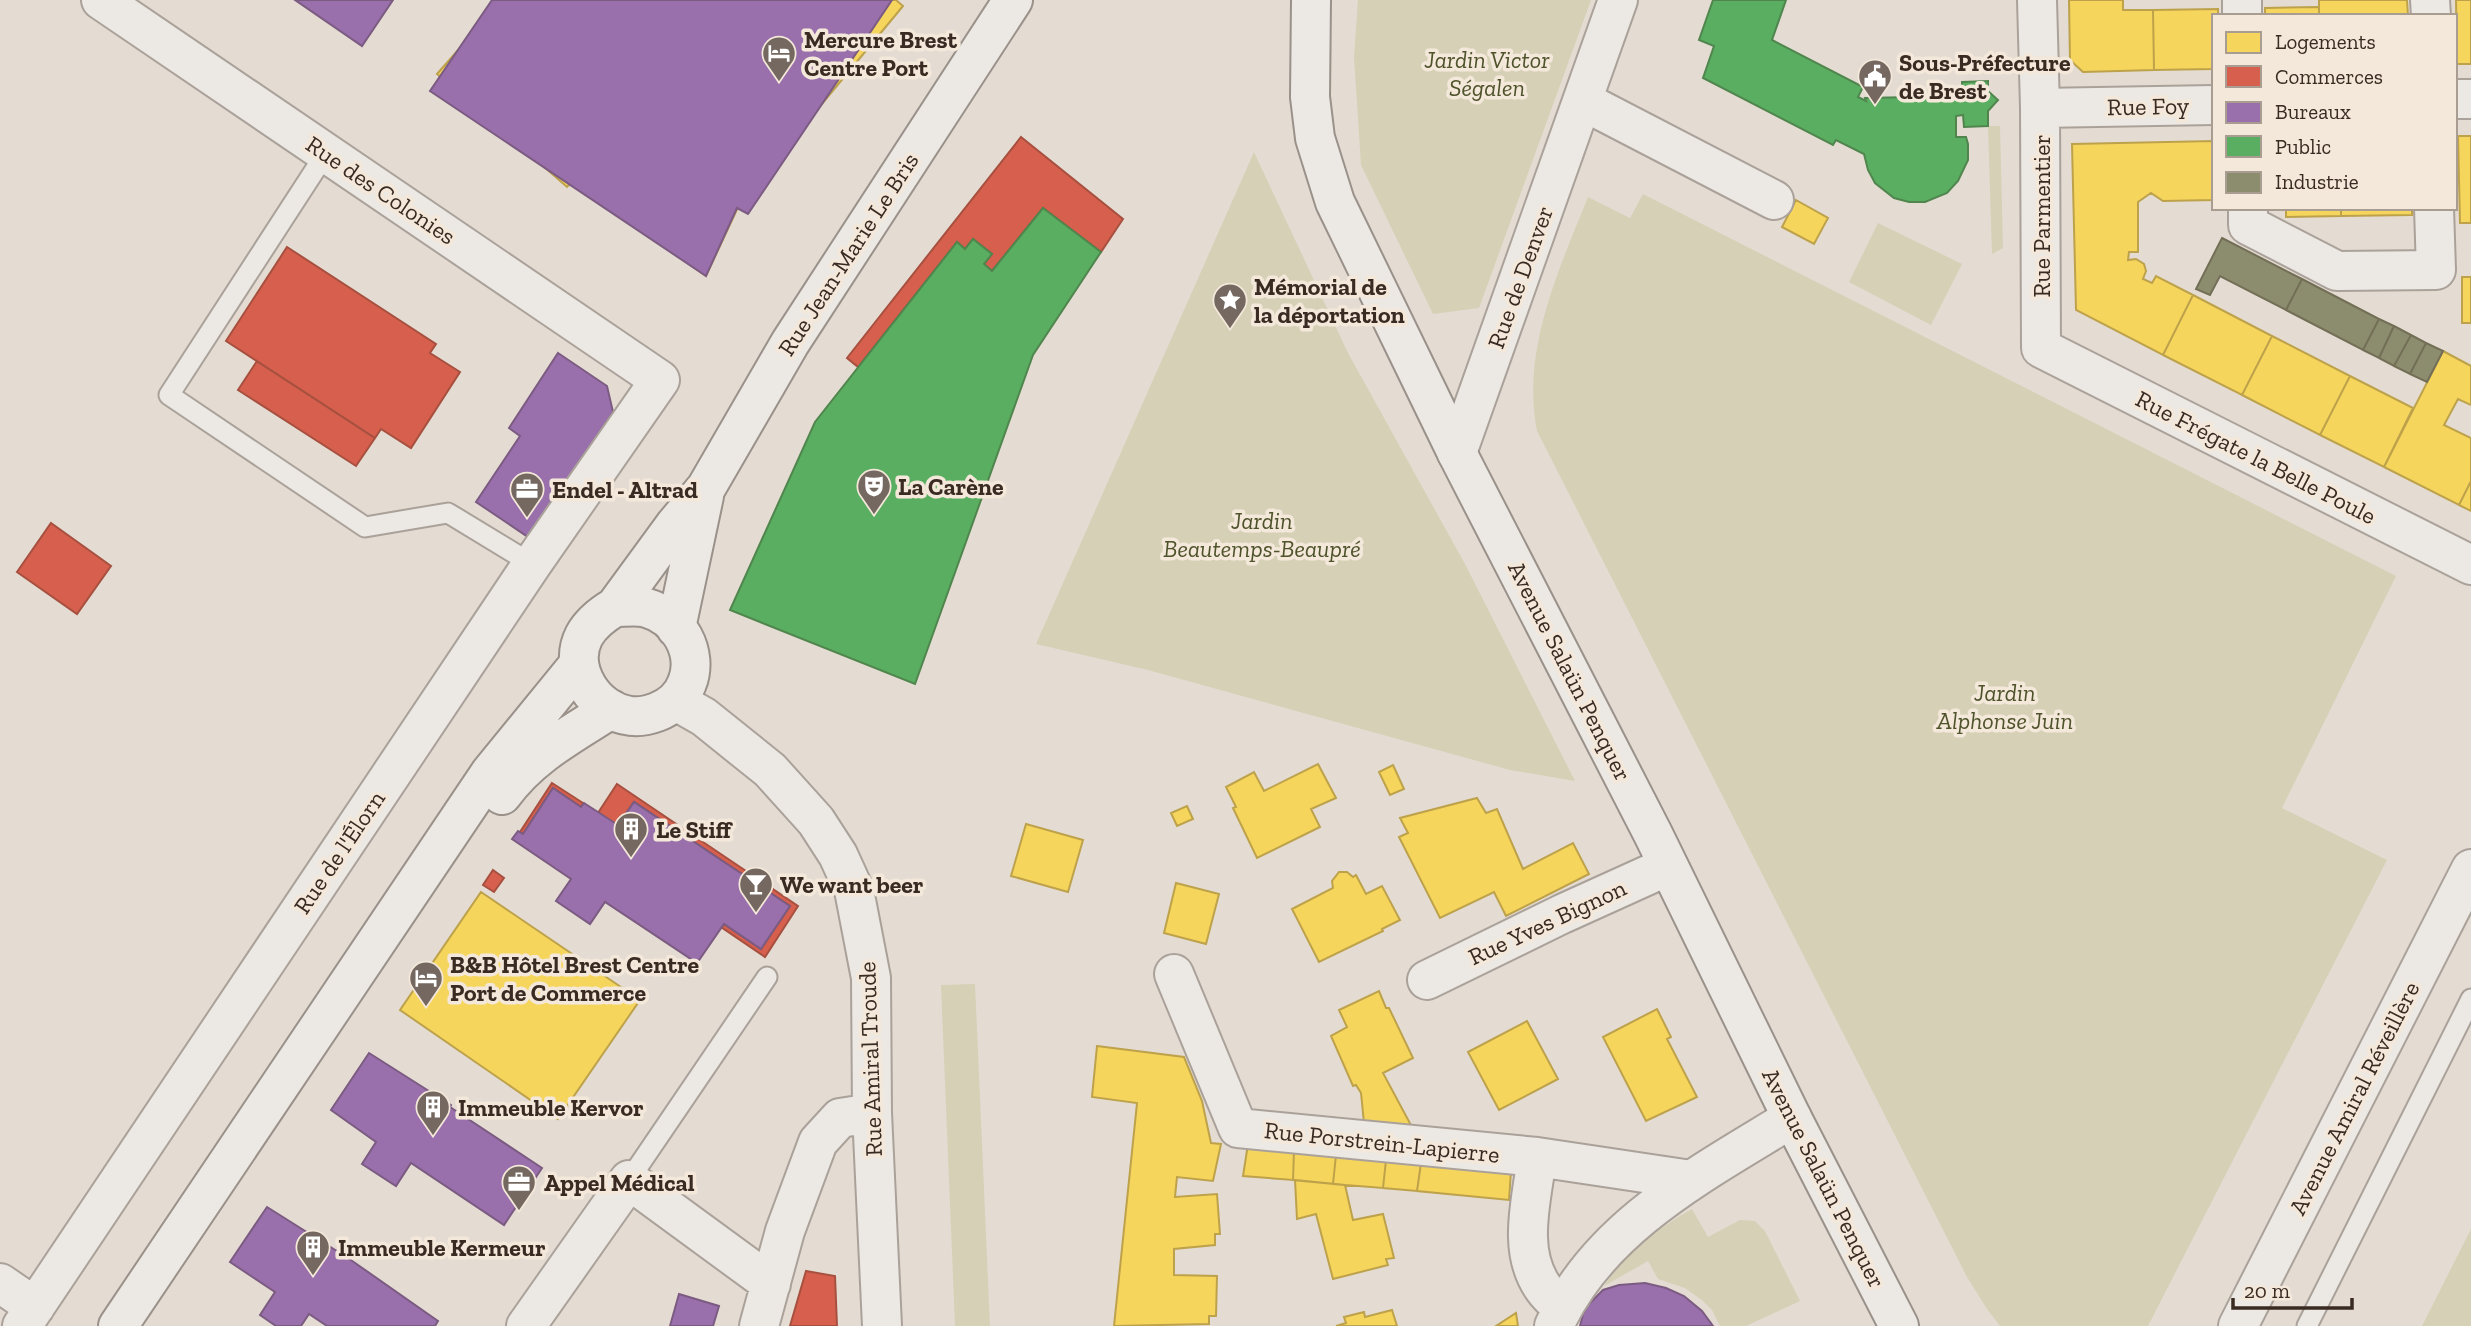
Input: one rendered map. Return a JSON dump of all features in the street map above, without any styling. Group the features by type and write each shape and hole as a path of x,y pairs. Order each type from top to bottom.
{"street":[{"name":"Rue des Colonies","path":"101,0 660,380"},
{"name":"Avenue Salaün Penquer","path":"1311,0 1310,97 1321,160 1335,202 1458,453 1899,1325"},
{"name":"Rue de Denver","path":"1458,453 1618,0"},
{"name":"Rue Parmentier","path":"2037,0 2041,348"},
{"name":"Rue Jean-Marie Le Bris","path":"615,607 706,488 790,343 1005,8"},
{"path":"1583,101 1774,200"},
{"name":"Rue Foy","path":"2040,108 2212,105"},
{"path":"2248,210 2248,225 2337,271 2436,270 2434,210"},
{"name":"Rue Frégate la Belle Poule","path":"2041,348 2471,565"},
{"name":"Rue de l'Élorn","path":"28,1316 532,564 660,380"},
{"name":"Rue Jean-Marie Le Bris","path":"676,628 706,488"},
{"path":"615,607 646,607 663,615 676,628 689,646 692,668 686,686 676,701 663,709 647,715 629,716 611,709 591,693 583,681 579,664 584,636 595,621 615,607"},
{"path":"117,1326 490,773 579,664"},
{"name":"Rue Amiral Troude","path":"676,701 713,724 770,770 816,821 838,855 855,890 871,978 872,1113 882,1326"},
{"path":"141,1326 505,791 545,751 611,709"},
{"name":"Rue Yves Bignon","path":"1427,979 1668,866"},
{"name":"Avenue Amiral Réveillère","path":"2238,1326 2471,869"},
{"name":"Rue Porstrein-Lapierre","path":"1174,974 1238,1128 1537,1157 1691,1180"},
{"path":"759,1326 785,1231 818,1142 840,1118 872,1113"},
{"path":"1558,1317 1582,1278 1621,1233 1691,1180 1792,1118"},
{"path":"1537,1157 1528,1234 1531,1263 1558,1317"},
{"path":"526,1326 629,1181 771,1284"},
{"path":"0,1283 28,1316"}],"lane":[{"path":"326,153 169,395 365,527 448,513 532,564"},
{"path":"629,1181 767,977"},
{"path":"2307,1326 2471,999"}],"green space":[{"name":"Jardin Victor Ségalen","path":"1358,0 1591,0 1479,308 1433,314 1361,165 1354,57"},
{"path":"1988,126 2000,126 2003,248 1992,254"},
{"name":"Jardin Beautemps-Beaupré","path":"1254,152 1348,353 1465,564 1575,781 1510,770 1148,670 1036,644"},
{"name":"Jardin Alphonse Juin","path":"1643,194 2396,576 2282,808 2387,860 2148,1326 2000,1326 1987,1309 1967,1277 1537,431 1533,401 1538,341 1555,282 1588,197 1630,218"},
{"path":"1878,223 1962,264 1931,325 1849,282"},
{"path":"975,984 990,1326 955,1326 941,985"},
{"path":"1692,1209 1708,1237 1740,1220 1755,1221 1765,1231 1800,1301 1746,1326 1720,1326 1712,1310 1703,1301 1685,1288 1658,1279 1648,1261 1604,1286 1643,1242"},
{"path":"2471,1229 2471,1326 2422,1326"}],"building: Logements":[{"path":"502,0 511,0 641,111 567,187 437,74"},
{"name":"Mercure Brest Centre Port","path":"786,0 896,0 903,6 740,203 706,276 629,221 656,160"},
{"path":"2069,0 2123,0 2123,10 2153,10 2154,70 2083,72 2070,60"},
{"path":"2319,0 2407,0 2408,14 2319,14"},
{"path":"2456,0 2471,0 2471,64 2457,64"},
{"path":"2319,7 2319,14 2265,14 2265,8"},
{"path":"2218,9 2218,14 2212,14 2212,69 2154,70 2153,10"},
{"path":"2458,136 2471,136 2471,223 2460,223"},
{"path":"2212,141 2212,200 2163,201 2151,193 2138,202 2138,252 2129,252 2128,260 2136,259 2144,264 2146,271 2143,279 2152,283 2156,276 2193,295 2163,355 2076,310 2072,144"},
{"path":"1796,200 1828,218 1814,244 1782,227"},
{"path":"2286,210 2341,210 2341,216 2286,217"},
{"path":"2341,210 2412,210 2412,215 2341,216"},
{"path":"2462,277 2471,277 2471,323 2462,323"},
{"path":"2193,295 2272,336 2242,395 2163,355"},
{"path":"2272,336 2350,376 2320,435 2242,395"},
{"path":"2443,351 2471,366 2471,405 2458,399 2444,425 2471,438 2471,481 2459,505 2384,467"},
{"path":"2350,376 2413,408 2384,467 2320,435"},
{"path":"2471,481 2471,511 2459,505"},
{"path":"1318,764 1336,798 1311,809 1320,827 1257,858 1226,787 1254,772 1264,791"},
{"path":"1393,765 1404,789 1390,795 1379,772"},
{"path":"1477,798 1486,813 1497,809 1523,869 1573,843 1589,874 1506,916 1494,892 1440,918 1399,837 1408,833 1400,818"},
{"path":"1187,806 1193,819 1177,826 1171,813"},
{"path":"1026,824 1083,840 1068,892 1011,876"},
{"path":"1339,872 1347,872 1353,877 1356,875 1366,894 1382,886 1400,920 1319,962 1292,909 1333,888 1332,881"},
{"path":"1176,883 1219,894 1206,944 1164,933"},
{"path":"481,892 640,1000 558,1119 400,1010"},
{"path":"1379,991 1413,1058 1383,1073 1413,1129 1364,1123 1361,1093 1356,1085 1353,1086 1331,1036 1347,1027 1339,1010"},
{"path":"1657,1009 1671,1037 1667,1039 1697,1097 1646,1121 1603,1037"},
{"path":"1527,1021 1558,1079 1499,1110 1468,1052"},
{"path":"1097,1046 1184,1057 1202,1101 1211,1143 1221,1144 1213,1181 1177,1177 1175,1197 1217,1194 1220,1234 1215,1234 1215,1245 1174,1249 1174,1275 1217,1276 1216,1316 1209,1316 1209,1324 1114,1326 1137,1103 1092,1097"},
{"path":"1248,1144 1294,1151 1293,1180 1243,1176"},
{"path":"1294,1151 1336,1155 1333,1184 1293,1180"},
{"path":"1336,1155 1386,1160 1383,1188 1333,1184"},
{"path":"1386,1160 1421,1163 1417,1191 1383,1188"},
{"path":"1421,1163 1511,1171 1509,1200 1417,1191"},
{"path":"1295,1180 1345,1185 1353,1220 1383,1214 1394,1258 1386,1259 1388,1265 1333,1279 1316,1214 1297,1219"},
{"path":"1392,1310 1397,1326 1336,1326 1346,1323 1344,1317 1364,1312 1365,1317"},
{"path":"1516,1313 1518,1326 1496,1326"}],"building: Commerces":[{"path":"1021,137 1123,219 1101,252 1043,208 992,271 984,264 992,254 973,239 965,249 957,242 858,367 847,358"},
{"path":"287,247 436,344 430,353 460,372 411,448 381,429 375,438 226,341"},
{"path":"257,361 375,438 356,466 238,390"},
{"path":"51,523 111,566 77,614 17,572"},
{"path":"552,783 583,803 581,807 553,788 523,834 520,832"},
{"path":"617,784 798,906 765,957 721,927 724,924 761,949 790,906 634,802 618,825 598,813"},
{"path":"493,870 504,878 494,892 483,885"},
{"path":"806,1271 835,1276 837,1326 790,1326"}],"building: Bureaux":[{"path":"295,0 393,0 362,46"},
{"path":"492,0 892,0 748,214 737,208 706,276 430,91"},
{"path":"558,353 607,386 613,412 528,537 476,502 520,436 509,428"},
{"name":"Le Stiff","path":"553,788 581,807 584,803 618,825 634,802 790,906 761,949 724,924 697,963 605,902 590,924 556,901 571,879 512,839 518,831 523,834"},
{"name":"Immeuble Kervor","path":"369,1053 542,1168 504,1225 411,1163 396,1186 362,1164 376,1142 331,1110"},
{"name":"Immeuble Kermeur","path":"267,1207 348,1258 438,1321 435,1326 327,1326 309,1314 301,1326 276,1326 260,1315 275,1292 230,1262"},
{"path":"1645,1283 1684,1296 1702,1311 1713,1326 1580,1326 1588,1305 1603,1290 1619,1285"},
{"path":"679,1294 719,1306 713,1326 670,1326"}],"building: Public":[{"name":"Sous-Préfecture de Brest","path":"1713,0 1786,0 1772,40 1863,87 1858,97 1866,101 1865,98 1962,96 1962,82 1988,81 1988,91 1998,100 1988,111 1988,126 1964,127 1963,115 1956,116 1956,137 1966,137 1968,144 1968,160 1958,181 1947,193 1925,202 1894,198 1875,183 1864,154 1836,140 1833,145 1703,78 1714,46 1699,40"},
{"name":"La Carène","path":"1043,208 1101,252 1033,355 915,684 730,610 815,422 957,242 965,249 973,239 992,254 984,264 992,271"}],"building: Industrie":[{"path":"2222,238 2302,279 2286,310 2220,276 2210,295 2196,289"},
{"path":"2302,279 2379,319 2363,350 2286,310"},
{"path":"2379,319 2394,326 2379,358 2363,350"},
{"path":"2394,326 2411,335 2394,366 2379,358"},
{"path":"2411,335 2426,343 2410,374 2394,366"},
{"path":"2426,343 2443,351 2427,382 2410,374"}],"place":[{"name":"Mercure Brest Centre Port","path":"779,83"},
{"name":"Sous-Préfecture de Brest","path":"1875,106"},
{"name":"Mémorial de la déportation","path":"1230,330"},
{"name":"La Carène","path":"874,516"},
{"name":"Endel - Altrad","path":"527,519"},
{"name":"Le Stiff","path":"631,859"},
{"name":"We want beer","path":"756,914"},
{"name":"B&B Hôtel Brest Centre Port de Commerce","path":"426,1008"},
{"name":"Immeuble Kervor","path":"433,1137"},
{"name":"Appel Médical","path":"519,1212"},
{"name":"Immeuble Kermeur","path":"313,1277"}]}
